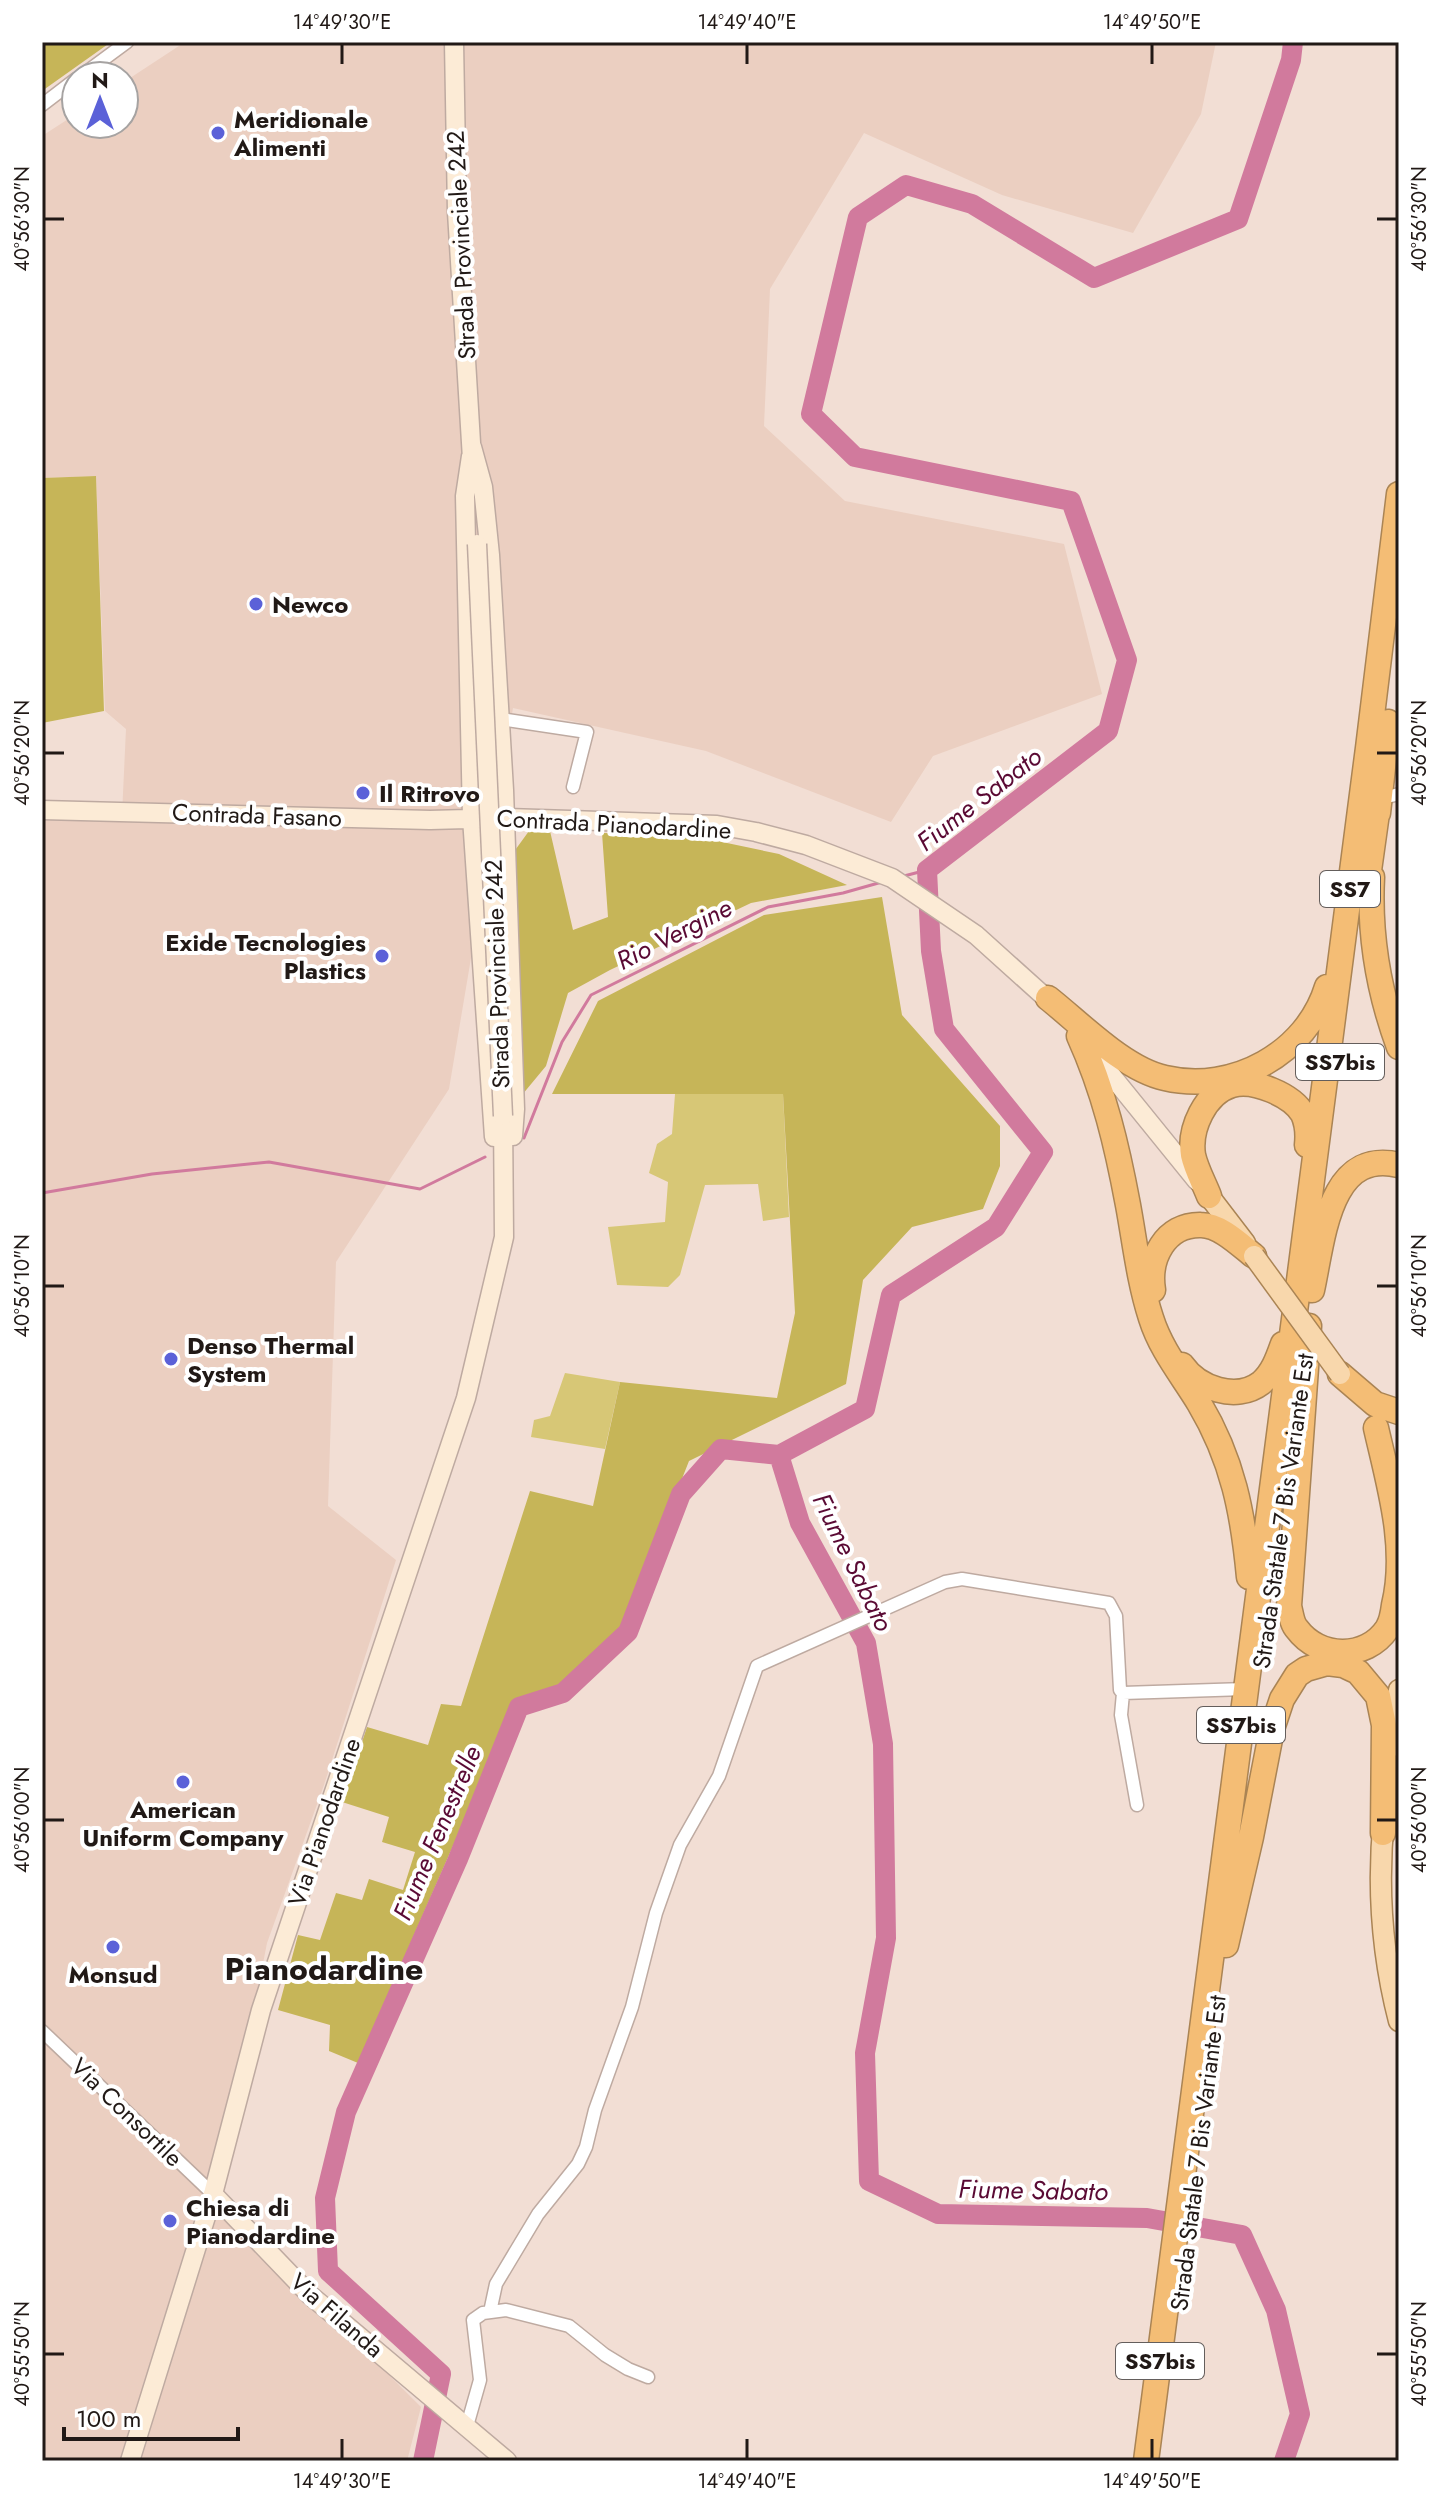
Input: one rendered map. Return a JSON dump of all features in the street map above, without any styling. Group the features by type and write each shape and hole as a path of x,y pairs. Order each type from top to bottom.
{"highway":[{"name":"SS7","path":"1254,1256 1221,1232 1202,1224 1170,1235 1158,1247 1152,1264 1154,1300 1175,1356 1199,1382 1214,1389 1241,1391 1260,1383 1273,1369 1305,1287 1306,1219 1399,494"},
{"name":"SS7","path":"1399,627 1389,797 1370,916 1373,945 1399,1047"},
{"name":"Strada Statale 7 Bis Variante Est","path":"1158,2461 1245,1689 1340,1062 1389,797"},
{"path":"1040,990 1129,1062 1164,1078 1198,1081 1227,1078 1255,1070 1282,1052 1306,1029 1320,1008 1351,875"},
{"path":"1079,1036 1109,1113 1139,1271 1152,1322 1173,1366 1223,1449 1237,1491 1250,1588 1251,1647"},
{"path":"1209,1196 1194,1158 1192,1140 1198,1120 1205,1105 1233,1084 1260,1086 1274,1090 1303,1114 1308,1135 1306,1219"},
{"path":"1305,1287 1340,1186 1357,1168 1372,1163 1399,1146"},
{"path":"1372,1163 1399,1165"},
{"name":"Strada Statale 7 Bis Variante Est","path":"1190,2168 1226,1945 1262,1654 1309,1326 1305,1287"},
{"path":"1309,1326 1289,1606 1295,1628 1327,1651 1361,1650 1377,1640 1389,1627 1395,1602 1398,1565 1394,1504 1376,1428"},
{"path":"1340,1374 1375,1404 1399,1412"},
{"path":"1226,1945 1272,1729 1282,1699 1297,1675 1306,1669 1327,1663 1343,1665 1358,1672 1378,1696 1384,1725 1383,1833"},
{"path":"1390,1762 1399,1726"},
{"name":"Strada Statale 7 Bis Variante Est","path":"1146,2461 1179,2260"}],"main road":[{"name":"SS7","path":"1209,1196 1368,1411 1399,1488"},
{"path":"1399,1690 1383,1833 1382,1917 1390,1985 1399,2021"}],"street":[{"path":"102,60 127,42"},
{"name":"Strada Provinciale 242","path":"454,42 457,212 477,544 505,1182"},
{"path":"42,105 60,92"},
{"path":"472,447 483,487 501,719 515,1109 505,1182"},
{"path":"472,447 465,496 472,818 492,1126 505,1182"},
{"path":"501,719 587,732 573,787"},
{"path":"471,781 460,801 436,820 465,841 477,863"},
{"path":"504,790 516,805 537,819 506,847"},
{"name":"Contrada Fasano","path":"42,810 436,820 472,818"},
{"name":"Contrada Pianodardine","path":"472,818 717,825 806,845 892,878 976,935 1040,990 1209,1196"},
{"name":"Via Pianodardine","path":"130,2461 213,2194 261,2010 466,1398 504,1237 505,1182"},
{"path":"490,2312 496,2284 538,2214 578,2164 586,2147 595,2110 632,2007 656,1913 680,1845 719,1776 757,1666 945,1582 962,1579 1109,1603 1116,1616 1120,1690 1123,1693 1120,1707 1137,1805"},
{"path":"1123,1693 1245,1689"},
{"name":"Via Consortile","path":"42,2031 213,2194"},
{"name":"Via Filanda","path":"213,2194 310,2295 467,2426"},
{"path":"507,2461 467,2426 480,2380 473,2320 483,2313 506,2310 569,2326 605,2355 648,2377"}],"shaded area":[{"path":"42,42 111,42 86,60 60,60 60,78 42,91"},
{"path":"185,42 1216,42 1201,114 1133,233 1002,195 864,133 770,289 764,426 845,501 1064,544 1102,694 933,756 891,822 706,751 513,708 449,1089 336,1262 328,1506 396,1560 324,1785 267,1943 216,2202 421,2407 407,2461 42,2461 42,817 122,815 126,729 105,711 96,476 42,478 42,136 60,124 60,140 140,140 140,72"},
{"path":"96,476 104,711 42,723 42,478"},
{"path":"529,831 550,831 573,930 608,917 602,833 684,834 779,854 847,885 751,903 568,993 546,1066 522,1095 513,853"},
{"path":"882,897 902,1015 1000,1126 1000,1166 983,1209 912,1227 863,1280 846,1384 689,1461 623,1628 567,1683 516,1702 358,2063 329,2051 330,2025 278,2010 298,1935 320,1940 336,1893 362,1900 369,1879 403,1890 415,1852 382,1842 389,1817 342,1802 367,1727 428,1745 441,1704 461,1706 530,1491 593,1506 620,1382 777,1398 795,1313 783,1094 552,1094 598,1001 764,915"},
{"path":"675,1094 783,1094 789,1217 763,1221 758,1184 705,1185 680,1275 668,1287 617,1285 608,1227 665,1222 668,1182 649,1173 657,1144 672,1134"},
{"path":"565,1373 620,1382 605,1449 531,1437 534,1420 550,1416"}],"waterway":[{"name":"Fiume Sabato","path":"1284,2461 1300,2414 1276,2310 1242,2235 1147,2218 938,2214 869,2181 865,2053 886,1938 883,1744 866,1643 800,1523 779,1455 865,1409 891,1295 996,1227 1043,1152 944,1029 931,951 927,870 1108,731 1127,660 1071,501 855,457 811,414 858,217 906,185 972,204 1094,278 1238,219 1291,60 1293,42"},
{"name":"Rio Vergine","path":"904,876 927,870"},
{"name":"Rio Vergine","path":"524,1138 562,1042 591,995 768,907 882,882"},
{"name":"Rio Vergine","path":"42,1193 152,1174 269,1162 420,1189 485,1157"},
{"name":"Fiume Fenestrelle","path":"423,2461 441,2374 328,2271 325,2198 346,2112 458,1859 519,1707 563,1693 628,1632 681,1494 721,1449 779,1455"}],"place":[{"name":"Meridionale Alimenti","path":"218,133"},
{"name":"Newco","path":"256,604"},
{"name":"Il Ritrovo","path":"363,793"},
{"name":"Exide Tecnologies Plastics","path":"382,956"},
{"name":"Denso Thermal System","path":"171,1359"},
{"name":"American Uniform Company","path":"183,1782"},
{"name":"Monsud","path":"113,1947"},
{"name":"Chiesa di Pianodardine","path":"170,2221"}],"district":[{"name":"Pianodardine","path":"324,1969"}]}
